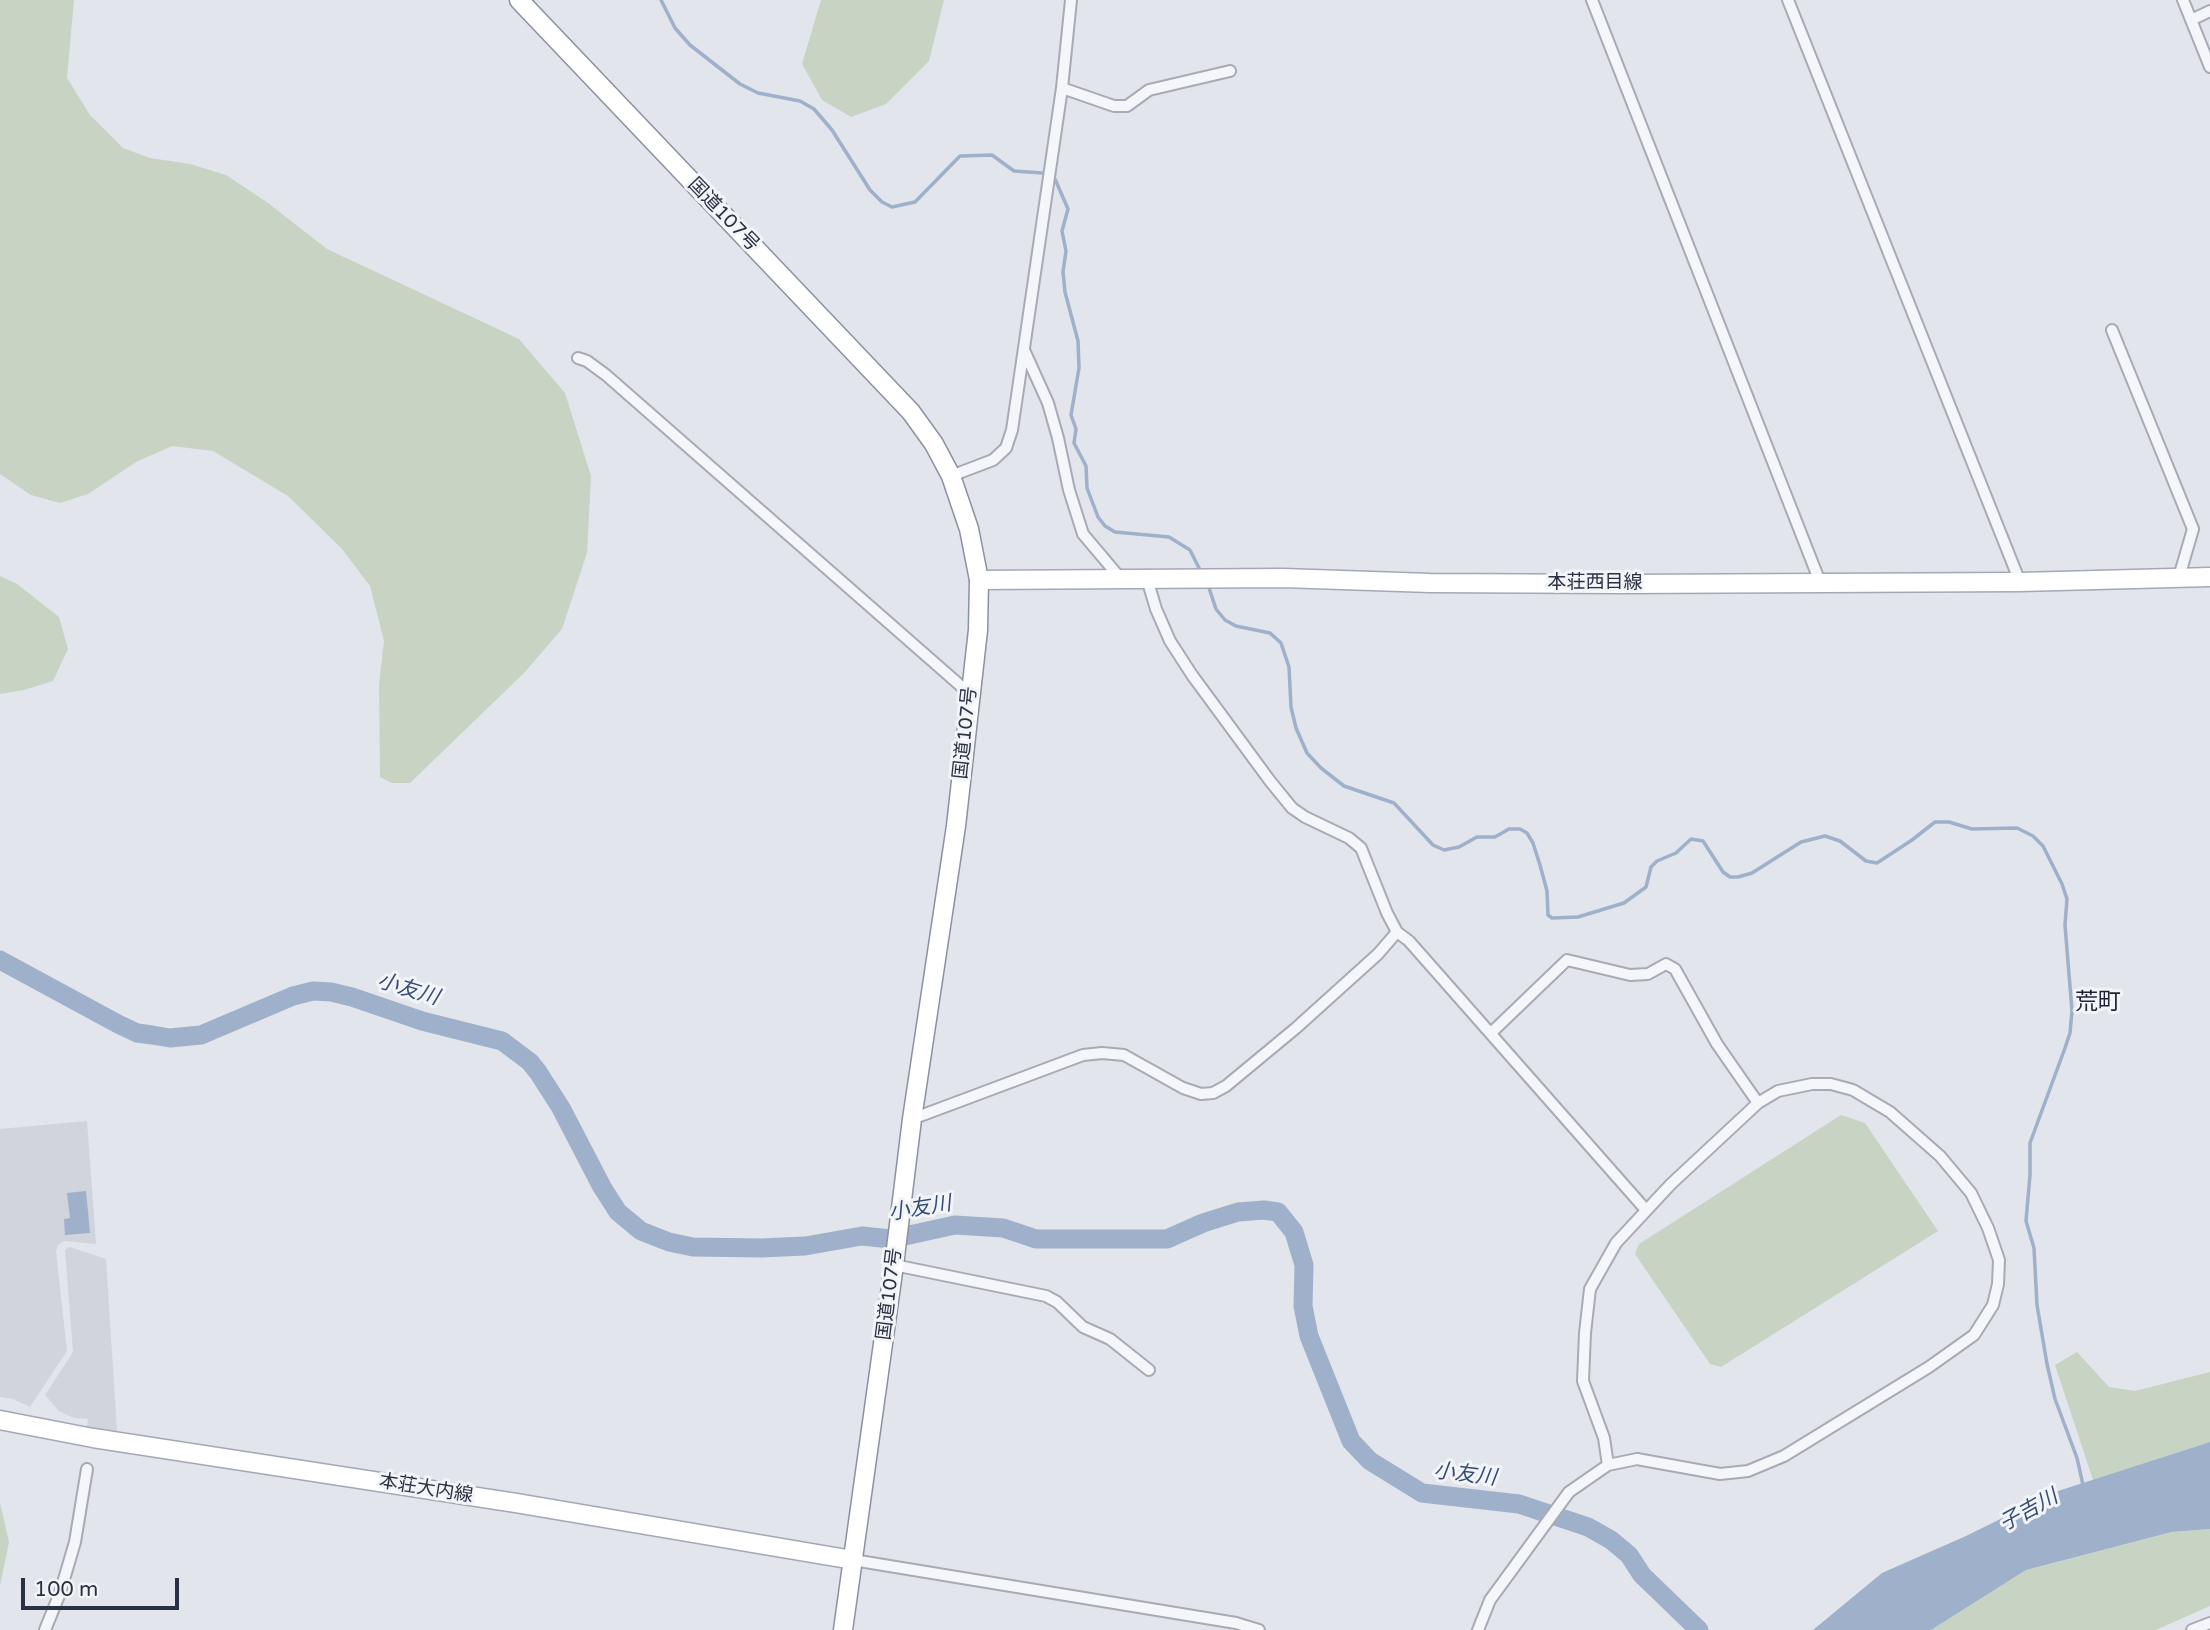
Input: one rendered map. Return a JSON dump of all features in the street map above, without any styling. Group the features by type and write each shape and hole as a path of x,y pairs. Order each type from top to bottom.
{"main road":[{"name":"国道107号","path":"519,0 911,412 934,444 951,476 970,529 979,580 978,630 956,826 912,1119 843,1630"},
{"name":"本荘西目線","path":"979,580 1204,578 1458,583 2020,582 2210,577"},
{"name":"本荘大内線","path":"0,1420 139,1446 516,1503 853,1560"}],"street":[{"path":"951,476 993,460 1006,448 1012,430 1062,88 1071,0"},
{"path":"1591,0 1820,582"},
{"path":"1788,0 2020,582"},
{"path":"2183,0 2210,67"},
{"path":"2191,20 2210,11"},
{"path":"1062,88 1114,106 1127,106 1149,90 1230,71"},
{"path":"2112,330 2193,529 2179,577"},
{"path":"1024,350 1048,403 1069,490 1083,534 1121,579"},
{"path":"578,358 587,361 606,375 970,694"},
{"path":"1147,579 1170,641 1192,676 1292,808 1349,838 1361,848 1397,932 1409,941 1646,1210"},
{"path":"912,1119 1083,1055 1124,1055 1183,1088 1201,1094 1213,1093 1226,1086 1296,1028 1378,954 1397,932"},
{"path":"1491,1033 1567,960 1630,975 1648,974 1666,964 1675,970 1717,1044 1758,1103"},
{"path":"1478,1630 1490,1600 1569,1492 1608,1465 1637,1459 1720,1474 1748,1471 1784,1456 1929,1367 1974,1335 1993,1305 1998,1284 1998,1260 1988,1228 1971,1193 1940,1156 1890,1112 1853,1090 1831,1084 1793,1086 1758,1103 1646,1210 1616,1243 1590,1289 1583,1381 1604,1438 1608,1465"},
{"path":"895,1259 1046,1296 1057,1302 1083,1327 1110,1339 1149,1370"},
{"path":"45,1630 60,1593 75,1542 87,1469"},
{"path":"853,1560 1236,1623 1259,1630"},
{"path":"2192,1630 2210,1623"}],"shaded area":[{"path":"87,1121 96,1244 64,1241 58,1245 56,1251 67,1351 30,1407 13,1399 0,1397 0,1129"},
{"path":"70,1247 106,1259 117,1431 87,1427 88,1419 74,1418 59,1411 45,1395 73,1352 65,1250"}],"green space":[{"path":"0,0 74,0 67,78 90,115 123,148 150,158 190,164 226,175 268,203 327,249 519,339 565,393 591,476 587,553 562,629 524,673 410,783 392,783 380,777 379,684 384,641 370,586 342,549 288,496 213,451 172,446 136,462 88,494 60,503 31,495 0,474"},
{"path":"821,0 944,0 929,61 886,104 851,117 822,100 802,64"},
{"path":"0,576 17,584 59,617 68,649 53,681 0,694"},
{"path":"1841,1115 1865,1123 1938,1231 1721,1367 1710,1364 1635,1254 1639,1244"},
{"path":"2077,1352 2109,1387 2135,1391 2210,1372 2210,1442 2093,1480 2055,1365"},
{"path":"0,1503 9,1542 0,1586"},
{"path":"2210,1529 2210,1606 2156,1630 1931,1630 2026,1570 2173,1532"}],"water":[{"path":"86,1191 90,1233 65,1235 64,1219 70,1218 67,1193"},
{"name":"子吉川","path":"2210,1442 2210,1529 2172,1532 2026,1570 1931,1630 1813,1630 1882,1573 1966,1536 2055,1492"}],"waterway":[{"path":"661,0 675,28 690,45 740,84 758,93 800,101 814,109 832,130 870,190 882,202 892,207 915,202 960,156 992,155 1014,171 1042,173"},
{"path":"1055,179 1068,209 1062,231 1066,251 1063,272 1065,292 1078,341 1079,368 1071,415 1076,429 1074,443 1086,466 1087,488 1098,517 1105,526 1115,532 1169,537 1190,550 1201,572"},
{"path":"1208,585 1216,609 1225,620 1236,626 1270,633 1281,643 1289,667 1291,707 1296,728 1307,753 1321,768 1344,786 1394,803 1433,845 1444,850 1459,847 1477,837 1495,837 1509,829 1520,829 1527,833 1540,865 1547,891 1548,915 1552,918 1578,917 1624,903 1646,887 1651,867 1657,861 1676,853 1691,839 1703,841 1723,872 1730,877 1752,873 1801,842 1825,836 1840,841 1866,861 1877,863 1935,822 1949,822 1972,829 2017,828 2033,836 2043,846 2067,899 2065,925 2072,1011 2070,1033 2030,1143 2026,1221 2034,1248 2037,1305 2047,1364 2055,1399 2077,1458 2083,1485"},
{"name":"小友川","path":"0,960 137,1033 170,1038 201,1035 293,996 313,991 352,997 422,1021 502,1041 530,1062 538,1072 561,1108 618,1212 641,1231 669,1242 693,1247 805,1246 862,1236 891,1239 955,1225 1003,1228 1036,1239 1167,1239 1203,1223 1238,1212 1278,1212 1294,1232 1304,1265 1303,1306 1309,1336 1351,1441 1370,1461 1422,1493 1519,1504 1588,1527 1611,1540 1629,1555 1642,1575 1699,1630"}],"district":[{"name":"荒町","path":"2098,1003"}]}
